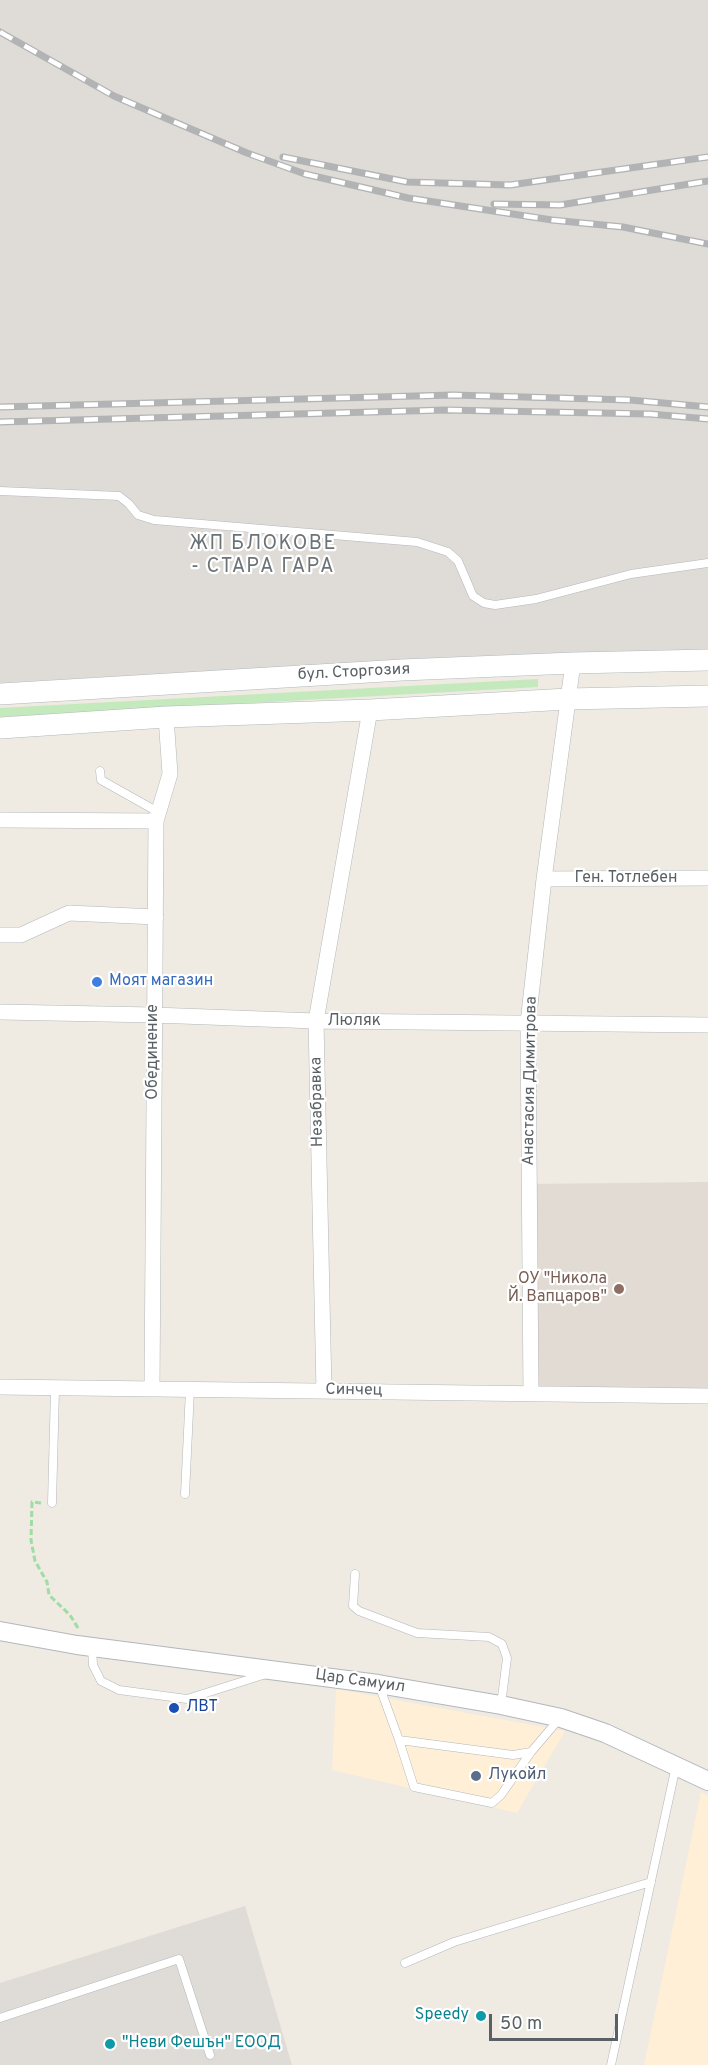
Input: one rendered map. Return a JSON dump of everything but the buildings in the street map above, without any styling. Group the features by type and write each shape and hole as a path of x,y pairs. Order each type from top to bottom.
{"main road":[{"name":"бул. Сторгозия","path":"0,694 402,670 708,660"},
{"path":"0,728 166,717 370,710 568,699 708,696"}],"street":[{"name":"Анастасия Димитрова","path":"531,1393 528,1023 544,879 573,663"},
{"name":"Незабравка","path":"324,1391 316,1022 370,710"},
{"name":"Обединение","path":"152,1389 157,816 170,774 166,717"},
{"path":"0,820 157,816"},
{"name":"Ген. Тотлебен","path":"544,879 708,878"},
{"path":"0,936 21,935 69,914 156,917"},
{"name":"Люляк","path":"0,1012 154,1015 316,1022 708,1024"},
{"name":"Синчец","path":"0,1387 708,1396"},
{"name":"Цар Самуил","path":"0,1631 275,1672 378,1684 501,1705 561,1718 605,1733 708,1781"}],"lane":[{"path":"0,491 119,496 138,515 154,520 417,542 448,552 458,561 473,596 484,603 495,605 536,599 632,574 708,563"},
{"path":"100,771 101,780 157,816"},
{"path":"52,1503 55,1389"},
{"path":"186,1494 190,1390"},
{"path":"355,1574 353,1606 359,1611 417,1633 489,1637 502,1644 507,1658 501,1705"},
{"path":"84,1645 101,1681 119,1690 187,1699 275,1672"},
{"path":"378,1684 414,1787 492,1803 501,1795 531,1752 561,1718"},
{"path":"399,1740 513,1755 531,1752"},
{"path":"611,2065 676,1765"},
{"path":"405,1963 454,1942 651,1882"},
{"path":"0,2018 179,1959 210,2055"}],"path":[{"path":"52,1503 32,1503 31,1540 35,1561 47,1582 49,1595 70,1615 78,1627 84,1645"}],"shaded area":[{"path":"0,0 708,0 708,662 245,669 0,683"},
{"name":"ОУ \"Никола Й. Вапцаров\"","path":"708,1182 708,1396 531,1393 529,1184"},
{"path":"336,1689 565,1731 517,1813 332,1770"},
{"path":"701,1792 708,1796 708,2065 644,2065"},
{"path":"245,1906 292,2065 0,2065 0,1983"}],"green space":[{"path":"538,679 538,687 0,717 0,708"}],"railway":[{"path":"0,32 114,96 247,153 305,174 408,198 552,220 623,227 708,244"},
{"path":"283,157 407,182 510,185 708,157"},
{"path":"494,204 560,205 708,181"},
{"path":"0,407 453,395 630,400 708,407"},
{"path":"0,422 445,410 650,414 708,419"}],"place":[{"name":"Моят магазин","path":"97,982"},
{"name":"ОУ \"Никола Й. Вапцаров\"","path":"619,1289"},
{"name":"ЛВТ","path":"174,1708"},
{"name":"Лукойл","path":"476,1776"},
{"name":"Speedy","path":"481,2016"},
{"name":"\"Неви Фешън\" ЕООД","path":"110,2044"}],"district":[{"name":"ЖП БЛОКОВЕ - СТАРА ГАРА","path":"263,556"}]}
